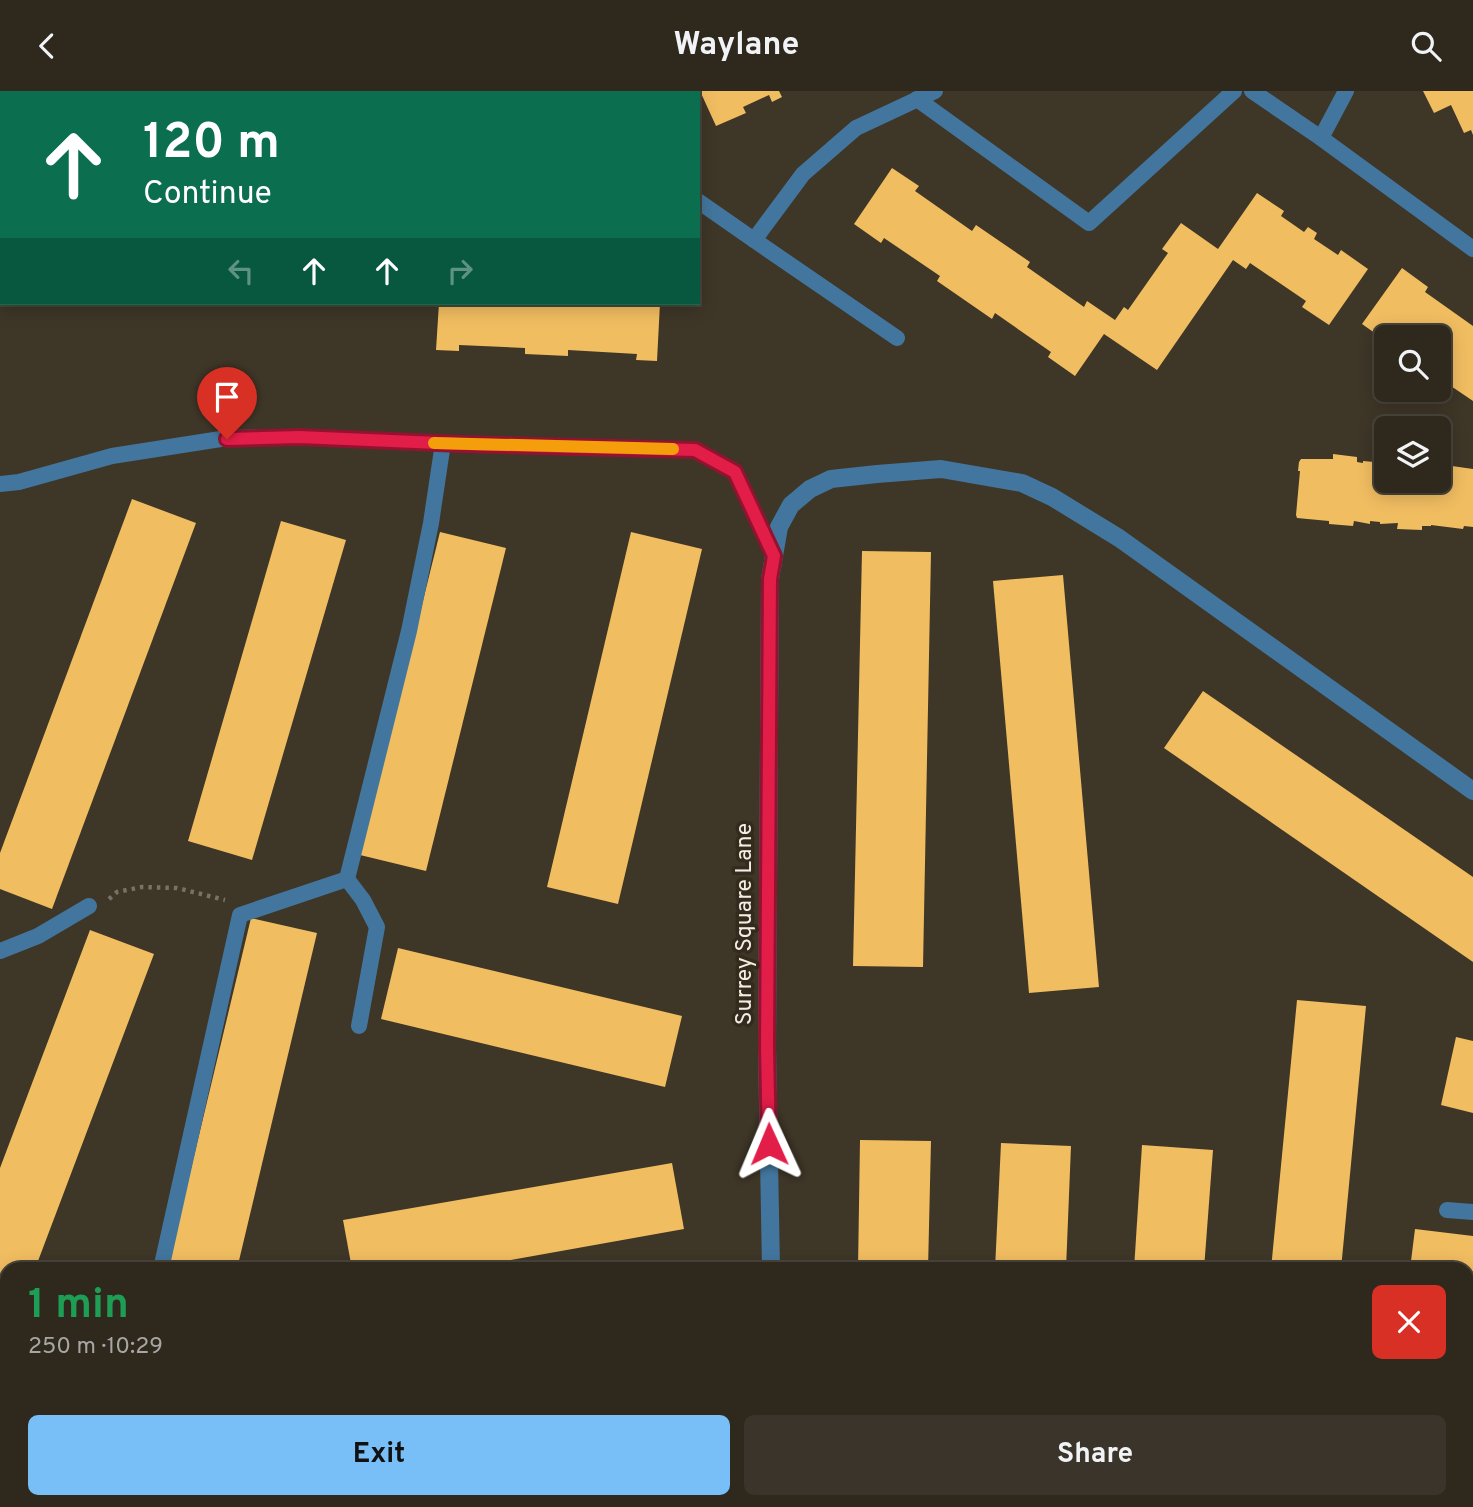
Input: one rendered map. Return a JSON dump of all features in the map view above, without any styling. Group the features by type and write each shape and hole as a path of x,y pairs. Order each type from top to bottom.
{"street":[{"name":"Surrey Square Lane","path":"771,1262 767,1058 770,579 779,527 792,505 810,489 831,479 941,469 1022,483 1052,497 1119,538 1473,791"}],"lane":[{"path":"754,240 803,174 856,128 936,91"},
{"path":"917,99 1089,223 1234,91"},
{"path":"1252,91 1473,249"},
{"path":"1321,138 1346,91"},
{"path":"700,202 897,338"},
{"path":"0,484 19,482 112,456 227,439 299,437 695,450 735,472 774,556"},
{"path":"347,879 409,631 431,523 443,443"},
{"path":"347,879 363,900 377,927 359,1026"},
{"path":"163,1262 240,915 347,879"},
{"path":"0,951 38,936 95,907"},
{"path":"1447,1210 1473,1212"}],"path":[{"path":"95,907 117,892 142,887 177,888 228,901"}],"building":[{"path":"700,91 779,91 782,97 772,102 769,95 743,107 746,113 716,126"},
{"path":"1423,91 1473,91 1473,135 1471,130 1464,133 1451,105 1434,113"},
{"path":"892,168 919,186 915,191 972,231 976,225 1030,262 1027,267 1084,307 1087,301 1115,320 1124,307 1128,310 1168,253 1162,249 1181,223 1218,249 1257,193 1284,211 1281,216 1304,232 1308,227 1317,233 1314,239 1338,255 1341,250 1368,269 1329,325 1302,307 1306,301 1250,263 1246,269 1233,260 1157,370 1104,334 1075,376 1048,357 1051,352 995,313 992,319 937,281 940,276 884,238 881,243 854,224"},
{"path":"1402,268 1428,287 1425,292 1473,326 1473,401 1451,386 1451,325 1374,325 1374,332 1362,324"},
{"path":"439,305 660,305 657,361 636,360 637,354 568,350 568,356 525,354 525,348 459,345 459,351 436,350"},
{"path":"1333,454 1357,457 1357,462 1374,462 1374,493 1451,493 1451,466 1473,469 1473,527 1464,526 1463,529 1431,525 1422,526 1422,530 1397,529 1398,523 1380,524 1370,521 1370,524 1354,521 1353,526 1297,518 1299,462 1301,459 1333,459"},
{"path":"132,499 196,523 52,909 0,889 0,853"},
{"path":"281,521 346,540 252,860 188,841"},
{"path":"440,532 506,548 426,871 360,855"},
{"path":"631,532 702,549 618,904 547,887"},
{"path":"862,551 931,552 923,967 853,966"},
{"path":"1063,575 1099,987 1029,993 993,581"},
{"path":"1203,691 1473,877 1473,962 1164,748"},
{"path":"251,918 317,933 239,1262 169,1262"},
{"path":"90,930 154,954 38,1262 0,1262 0,1168"},
{"path":"398,948 682,1016 665,1087 381,1019"},
{"path":"1297,1000 1366,1006 1342,1262 1272,1262"},
{"path":"1456,1037 1473,1041 1473,1113 1441,1105"},
{"path":"860,1140 931,1141 928,1262 858,1262"},
{"path":"1001,1143 1071,1146 1066,1262 995,1262"},
{"path":"1142,1145 1213,1150 1205,1262 1134,1262"},
{"path":"672,1163 684,1229 499,1262 351,1262 343,1220"},
{"path":"1415,1229 1473,1236 1473,1262 1411,1262"}],"slow traffic":[{"path":"434,443 673,449"}],"route":[{"path":"227,439 299,437 695,450 735,472 774,556 770,579 767,1048 769,1144"}]}
